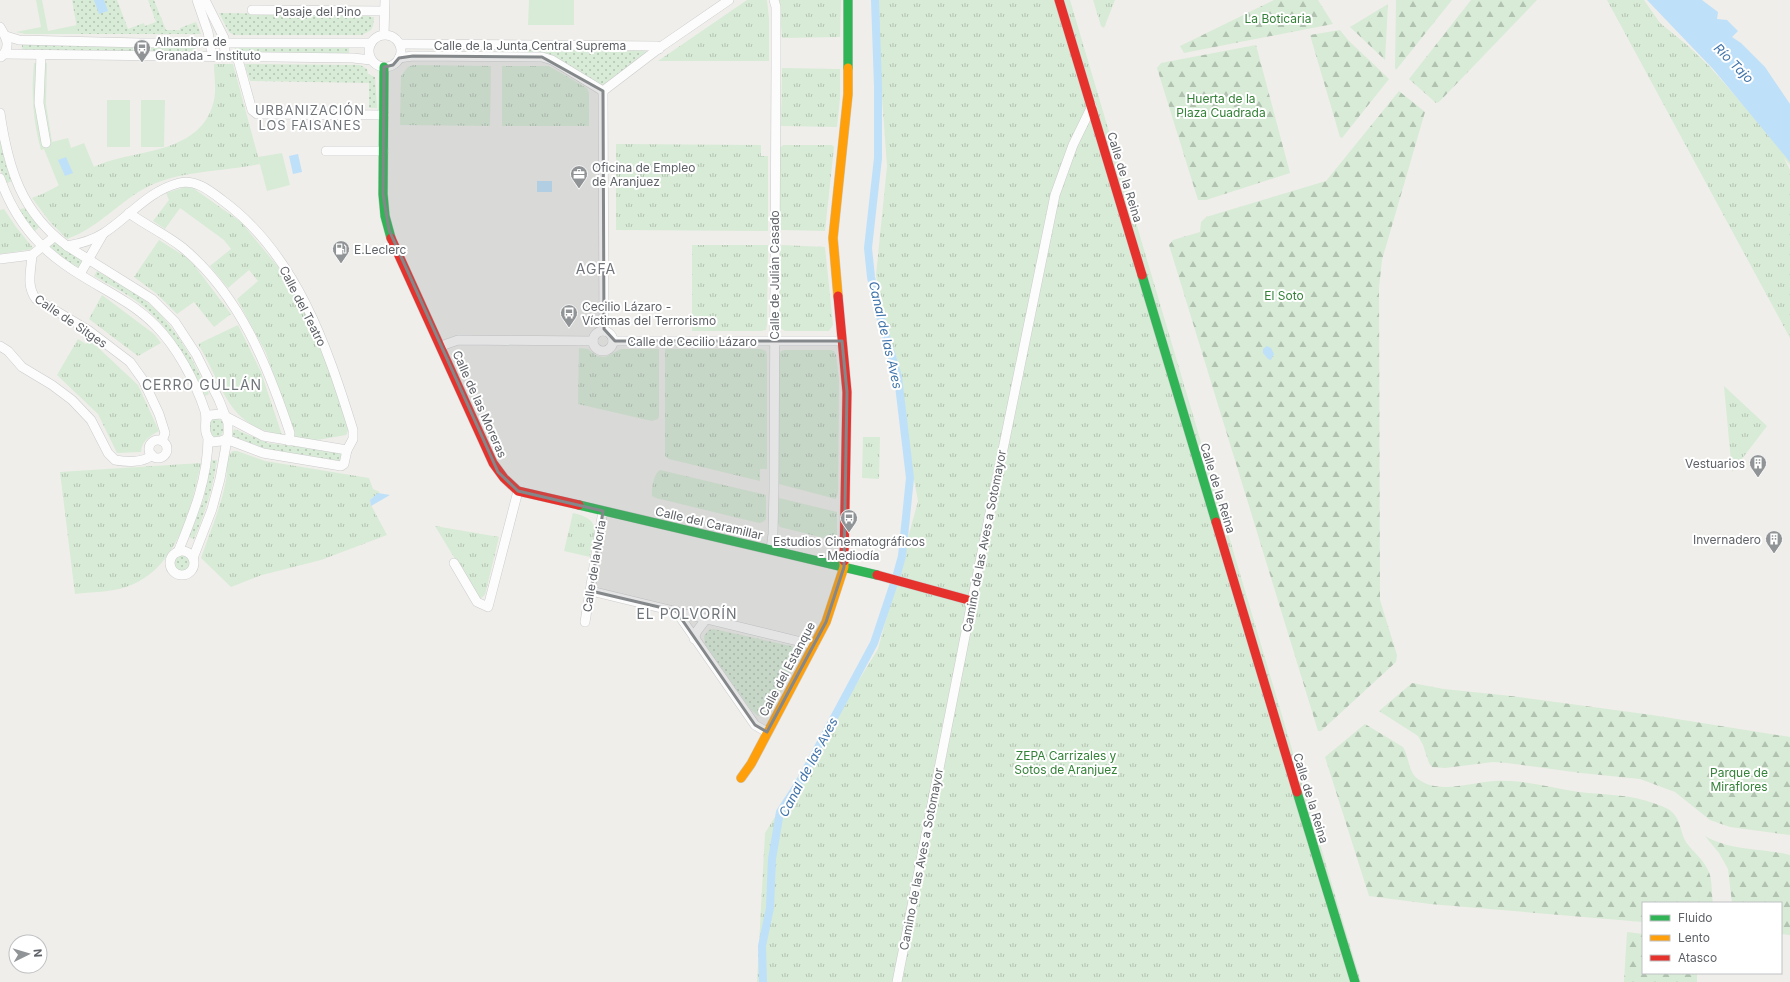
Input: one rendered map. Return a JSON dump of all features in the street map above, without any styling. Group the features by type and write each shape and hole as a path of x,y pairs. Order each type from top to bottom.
{"street":[{"path":"197,0 211,43 212,56"},
{"path":"205,0 225,42 225,56"},
{"path":"384,0 384,34"},
{"name":"Calle de la Junta Central Suprema","path":"399,58 413,56 542,57 552,60 603,91 659,48 729,0"},
{"name":"Calle de Julián Casado","path":"771,549 773,534 774,490 776,7 774,0"},
{"name":"Calle del Estanque","path":"741,778 751,764 826,622 844,567 847,392 833,238 848,94 848,0"},
{"name":"Calle de la Reina","path":"1059,0 1092,106 1264,686 1355,982"},
{"name":"Pasaje del Pino","path":"252,10 384,11"},
{"path":"0,28 6,36 7,46 1,57"},
{"path":"384,34 394,37 400,44 401,52 399,58 393,65 384,67 377,65 372,60 369,51 371,42 374,38 384,34"},
{"path":"6,36 19,40 211,43 371,42"},
{"name":"Calle de la Junta Central Suprema","path":"400,44 657,46 659,48"},
{"path":"1,57 41,55 237,56 353,58 372,60"},
{"path":"41,55 39,103 46,143"},
{"path":"237,56 252,110 257,114 384,115"},
{"name":"Calle de las Moreras","path":"384,67 383,194 392,242 441,346 493,463 504,479 518,491"},
{"path":"603,91 604,331"},
{"name":"Camino de las Aves a Sotomayor","path":"897,982 972,601 1055,195 1073,145 1092,106"},
{"path":"0,114 8,157 21,193 33,212 54,237 152,299 176,322 196,354 219,400 226,418 228,429 220,479 212,508 193,558 194,565 190,572 182,574 178,574 172,569 171,562 173,556 178,552 197,505 208,457 208,438 205,428 207,419 210,415 221,414 226,418 263,436 347,450"},
{"path":"326,150 384,151"},
{"path":"0,178 4,199 43,247 65,265 128,302 155,326 181,361 198,395 207,419"},
{"name":"Calle del Teatro","path":"67,246 79,244 103,234 141,202 179,183 189,182 210,191 245,218 272,249 287,269 320,334 353,430 353,439 347,450 344,464 341,466 263,454 226,439"},
{"path":"4,199 21,193"},
{"path":"129,213 183,248 212,278 240,314 270,376 290,433 289,441"},
{"name":"Calle del Teatro","path":"80,274 103,234"},
{"path":"0,259 32,255 54,237"},
{"name":"Calle de Sitges","path":"0,346 8,351 22,367 52,385 72,400 91,420 108,453 115,460 124,461 148,459 152,455 157,458 165,455 167,447 162,441 165,433 159,414 143,380 130,362 88,330 36,299 31,292 29,282 32,255"},
{"path":"604,331 610,334 613,341 610,348 603,351 596,348 593,341 596,333 604,331"},
{"path":"441,346 458,340 593,341"},
{"name":"Calle de Cecilio Lázaro","path":"613,341 842,341"},
{"path":"208,438 212,442 226,439"},
{"path":"454,563 477,602 488,607 518,491"},
{"name":"Calle del Caramillar","path":"518,491 771,549 972,601"},
{"name":"Calle de la Noria","path":"585,622 603,511"},
{"path":"178,552 188,553 193,558"},
{"path":"591,591 814,645"},
{"path":"676,611 755,725 767,732"},
{"path":"694,639 697,631 706,619"}],"highlighted area":[{"path":"413,56 542,57 603,91 604,329 615,341 842,341 847,392 844,567 826,622 767,732 755,725 676,611 591,591 603,511 518,491 498,472 389,230 383,194 384,67 393,65 399,58"}],"green space":[{"path":"36,0 42,0 48,31 77,25 78,34 25,34 16,32 41,27"},
{"path":"72,0 117,0 128,29 144,23 145,26 156,22 148,0 154,0 166,30 180,30 180,28 196,22 201,34 78,34"},
{"path":"529,0 574,0 574,25 528,25"},
{"path":"747,0 767,0 769,19 769,61 658,61"},
{"path":"779,0 841,0 840,37 782,38"},
{"name":"ZEPA Carrizales y Sotos de Aranjuez","path":"875,0 1070,0 1361,982 757,982 765,833 878,649 918,501 876,275 887,166"},
{"path":"1093,0 1115,0 1104,28 1101,26"},
{"name":"La Boticaria","path":"1274,0 1318,0 1333,24 1184,53 1180,46"},
{"path":"1396,0 1452,0 1396,70 1395,68"},
{"path":"1471,0 1537,0 1439,102 1436,103 1409,79"},
{"path":"1607,0 1644,0 1660,23 1687,45 1709,66 1762,126 1790,109 1790,165 1784,158 1790,170 1790,338"},
{"path":"1388,4 1385,60 1350,27"},
{"path":"219,13 370,14 370,17 374,17 371,30 362,35 234,35 229,32"},
{"path":"1340,30 1348,40 1389,79 1342,138 1340,137 1310,35"},
{"path":"22,44 196,46 194,53 22,51"},
{"name":"Huerta de la Plaza Cuadrada","path":"1256,45 1290,173 1206,200 1198,200 1157,68 1161,63"},
{"path":"235,46 349,46 349,54 235,53"},
{"path":"500,49 645,50 648,55 602,86 557,60 500,54"},
{"path":"34,63 47,63 46,104 52,142 68,138 71,148 84,143 94,167 59,186 44,149 41,150 38,139 33,107"},
{"path":"214,64 233,64 260,164 190,174 149,186 128,199 90,228 67,239 50,222 32,198 51,190 96,166 168,146 183,140 196,131 206,119 213,104 215,89"},
{"path":"245,64 360,65 367,69 368,74 375,77 377,108 369,108 369,83 250,81"},
{"path":"413,65 491,66 490,126 400,125 401,76 408,67"},
{"path":"502,66 549,66 587,88 589,93 589,126 502,126"},
{"path":"782,68 840,69 840,98 837,127 781,126"},
{"name":"El Soto","path":"1399,91 1425,112 1382,260 1379,288 1380,600 1397,655 1396,662 1321,731 1318,731 1169,245 1173,240 1200,232 1201,222 1206,217 1326,181"},
{"path":"107,100 130,100 130,147 107,147"},
{"path":"141,100 165,100 164,147 141,147"},
{"path":"0,140 4,158 12,181 5,184 0,168"},
{"path":"616,144 761,145 761,156 768,156 768,231 616,230"},
{"path":"783,145 832,145 834,147 825,231 780,230 780,148"},
{"path":"282,153 290,185 267,191 258,157"},
{"path":"185,187 193,188 241,222 284,274 317,336 349,429 346,435 317,440 295,437 266,353 237,299 258,281 249,270 228,288 210,266 231,249 224,240 180,208 165,229 153,221 169,200 166,193"},
{"path":"25,208 39,227 34,232 18,210"},
{"path":"4,209 34,249 0,254 0,210"},
{"path":"159,240 186,257 194,265 231,314 214,327 194,302 177,314 157,294 134,277"},
{"path":"55,242 83,261 82,266 78,268 56,254 49,247"},
{"path":"692,245 768,245 766,330 692,331"},
{"path":"782,245 825,247 833,325 829,331 785,331 780,328 780,248"},
{"path":"97,271 126,287 154,308 182,342 209,394 205,396 178,345 150,312 134,299 94,276"},
{"path":"102,295 154,334 161,343 138,356 89,319"},
{"path":"238,325 261,372 282,435 263,430 249,423 238,413 221,389 198,344"},
{"path":"78,339 86,344 90,340 138,385 159,431 145,441 141,452 117,453 98,414 57,375"},
{"path":"579,348 588,349 597,356 605,357 621,349 659,349 658,419 652,421 578,404"},
{"path":"665,349 761,349 766,351 767,469 760,469 760,481 669,459 665,456"},
{"path":"830,350 834,351 836,355 839,380 838,492 836,499 779,484 779,355 781,351"},
{"path":"1724,386 1767,426 1732,472"},
{"path":"217,418 223,422 224,431 220,437 213,438 209,432 210,421"},
{"path":"234,429 268,443 341,452 343,454 340,462 268,450 232,436"},
{"path":"863,437 880,437 879,479 862,478"},
{"path":"233,451 265,461 369,478 373,489 380,492 370,500 371,505 387,535 321,560 262,575 231,587 201,558 221,500 226,480 228,460 230,453"},
{"path":"212,460 217,460 211,490 194,539 189,537 203,501"},
{"path":"201,463 192,499 179,536 170,552 158,567 143,579 120,589 75,594 60,472"},
{"path":"660,470 766,495 766,519 759,523 656,498 652,496 652,489 656,474"},
{"path":"779,498 837,512 837,537 832,540 780,527 778,523"},
{"path":"573,513 589,519 593,523 594,533 590,557 564,551"},
{"path":"435,526 499,537 485,595 481,598 480,608 476,607 455,559"},
{"path":"182,555 188,557 190,563 188,569 182,571 176,569 174,563 176,557"},
{"path":"713,629 791,646 796,650 798,654 797,661 769,714 758,716 751,710 705,644 704,636 709,630"},
{"name":"Parque de Miraflores","path":"1412,683 1444,689 1511,696 1652,715 1790,737 1790,835 1730,827 1710,820 1675,792 1640,779 1493,762 1445,768 1432,767 1418,736 1379,711"},
{"path":"1365,724 1403,747 1412,772 1418,779 1426,784 1445,787 1495,781 1516,781 1579,792 1637,798 1656,804 1666,808 1675,815 1686,842 1707,868 1711,880 1713,902 1642,902 1642,922 1430,904 1369,896 1325,757"},
{"path":"1705,836 1715,841 1735,847 1790,855 1790,935 1782,934 1782,902 1732,902 1728,869 1719,853"},
{"path":"1627,932 1642,934 1642,974 1697,974 1697,982 1624,982"}],"water":[{"path":"94,0 104,0 108,11 99,14"},
{"name":"Río Tajo","path":"1647,0 1702,0 1718,12 1717,19 1727,20 1738,31 1732,37 1741,43 1765,67 1790,104 1790,162 1714,70"},
{"path":"298,154 302,172 293,174 289,156"},
{"path":"66,157 73,173 65,176 58,160"},
{"path":"537,181 552,181 552,192 537,192"},
{"path":"1267,346 1271,348 1274,354 1271,360 1268,359 1263,353 1263,349"},
{"path":"378,493 390,495 371,506 370,500"}],"waterway":[{"name":"Canal de las Aves","path":"875,0 878,86 878,158 868,248 871,277 877,306 898,377 910,478 902,556 897,574"},
{"name":"Canal de las Aves","path":"763,982 762,946 770,908 772,859 780,812 799,783 874,643 893,586"}],"traffic: fast":[{"path":"848,0 848,68"},
{"path":"384,67 383,194 385,216 391,238"},
{"path":"1142,275 1216,522"},
{"path":"579,505 877,575"},
{"path":"1297,792 1355,982"}],"traffic: slow":[{"path":"838,296 833,238 848,94 848,68"},
{"path":"741,778 751,764 826,622 844,567 844,561"}],"traffic: jam":[{"path":"1059,0 1142,275"},
{"path":"391,238 493,463 504,478 518,491 579,505"},
{"path":"838,296 847,392 844,561"},
{"path":"1216,522 1297,792"},
{"path":"877,575 972,601"}],"place":[{"name":"Alhambra de Granada - Instituto","path":"142,63"},
{"name":"Oficina de Empleo de Aranjuez","path":"579,189"},
{"name":"E.Leclerc","path":"341,264"},
{"name":"Cecilio Lázaro - Víctimas del Terrorismo","path":"569,328"},
{"name":"Vestuarios","path":"1758,478"},
{"name":"Estudios Cinematográficos - Mediodía","path":"849,533"},
{"name":"Invernadero","path":"1774,554"}],"district":[{"name":"URBANIZACIÓN LOS FAISANES","path":"310,118"},
{"name":"AGFA","path":"596,268"},
{"name":"CERRO GULLÁN","path":"202,384"},
{"name":"EL POLVORÍN","path":"687,613"}]}
